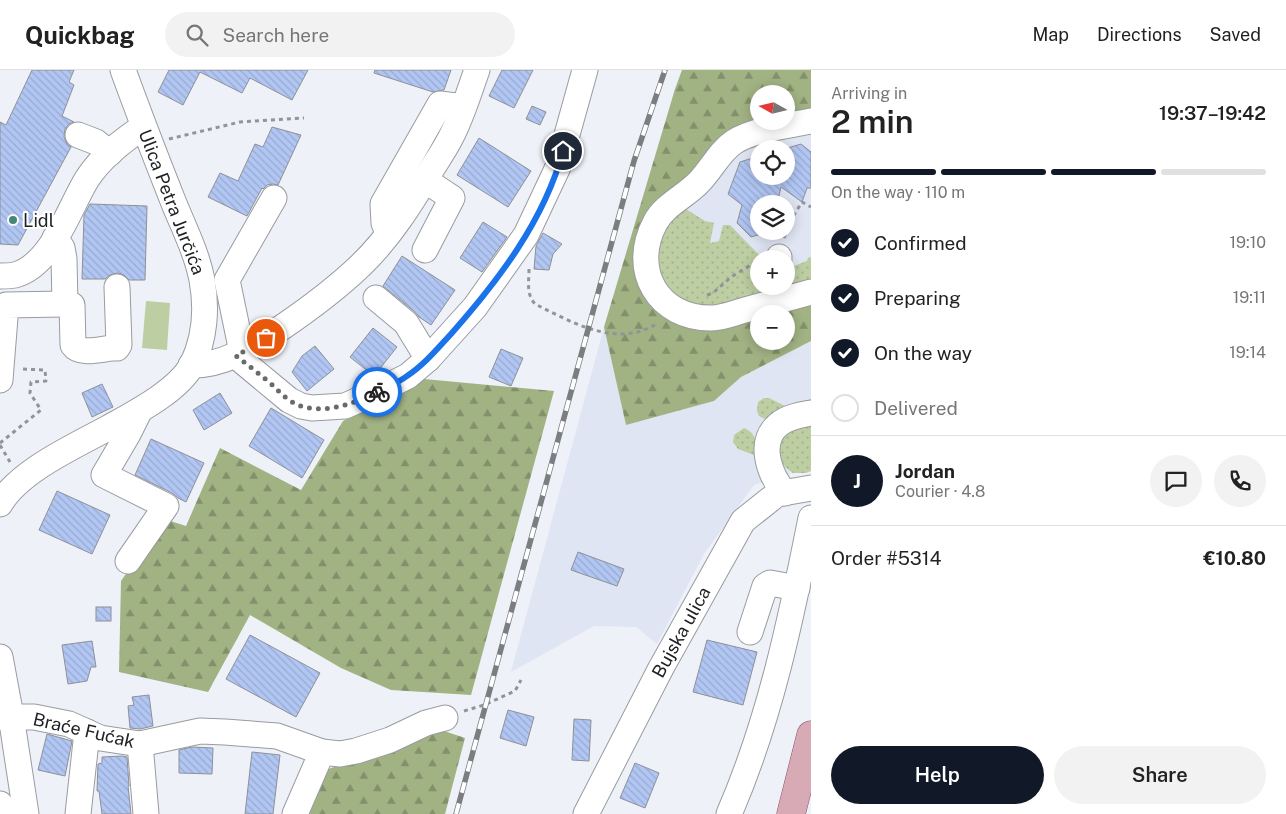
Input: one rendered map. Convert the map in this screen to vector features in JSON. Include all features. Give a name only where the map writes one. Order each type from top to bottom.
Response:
[{"type":"main road","points":[[791,814],[811,734]]},
{"type":"street","name":"Ulica Petra Jurčića","points":[[0,504],[13,486],[40,467],[140,410],[170,388],[192,366],[203,332],[202,279],[193,249],[143,127],[123,70]]},
{"type":"street","points":[[192,366],[219,363],[239,354],[311,307],[361,265],[388,234],[411,202],[451,137],[477,70]]},
{"type":"street","points":[[274,198],[227,280],[239,354],[289,400],[301,406],[312,408],[345,406],[408,376],[428,359],[475,307],[526,235],[558,167],[585,70]]},
{"type":"street","points":[[388,234],[384,224],[383,204],[440,104],[463,107]]},
{"type":"street","points":[[772,295],[718,318],[686,315],[676,311],[664,301],[648,275],[646,267],[648,245],[657,218],[699,182],[732,144],[753,134],[811,121]]},
{"type":"street","points":[[0,276],[16,275],[38,261],[55,238],[88,177],[122,140],[143,127]]},
{"type":"street","points":[[78,135],[96,142],[110,153]]},
{"type":"street","points":[[425,180],[452,198],[425,250]]},
{"type":"street","points":[[55,238],[62,248],[65,304]]},
{"type":"street","points":[[1,374],[6,305],[72,305],[73,345],[76,348],[82,350],[117,348],[117,287]]},
{"type":"street","points":[[795,292],[811,292]]},
{"type":"street","points":[[376,298],[406,323],[428,359]]},
{"type":"street","points":[[128,561],[166,506],[104,476],[140,410]]},
{"type":"street","points":[[785,493],[771,471],[768,453],[770,437],[777,425],[786,420],[811,413]]},
{"type":"street","name":"Bujska ulica","points":[[589,813],[661,668],[743,521],[777,494],[811,488]]},
{"type":"street","points":[[729,814],[750,760],[774,687],[811,518]]},
{"type":"street","points":[[750,632],[765,586],[770,583],[797,588]]},
{"type":"street","points":[[0,656],[6,716],[26,814]]},
{"type":"street","name":"Braće Fućak","points":[[6,716],[34,717],[69,724],[100,738],[140,744],[200,730],[277,736],[322,752],[340,754],[390,740],[426,723],[445,718]]},
{"type":"street","points":[[78,814],[87,732]]},
{"type":"street","points":[[140,744],[146,814]]},
{"type":"street","points":[[295,814],[322,752]]},
{"type":"street","points":[[0,804],[4,814]]},
{"type":"path","points":[[168,139],[240,122],[304,118]]},
{"type":"path","points":[[776,250],[802,202],[811,207]]},
{"type":"path","points":[[529,264],[528,294],[535,304],[570,321],[606,333],[626,335],[647,330],[694,300],[713,293],[731,277],[750,268]]},
{"type":"path","points":[[1,374],[46,370],[46,381],[32,382],[30,393],[41,410],[0,444],[12,466]]},
{"type":"path","points":[[445,718],[484,705],[515,691],[521,680]]},
{"type":"shaded area","points":[[811,113],[811,302],[795,307],[795,305],[753,305],[640,243],[686,182],[750,147],[750,185],[795,185],[795,140],[762,140],[780,130],[795,130],[795,122]]},
{"type":"shaded area","points":[[604,327],[626,425],[714,401],[741,377],[811,341],[811,471],[793,473],[754,485],[704,554],[657,644],[636,627],[594,626],[511,672]]},
{"type":"green space","points":[[682,70],[811,70],[811,113],[795,116],[795,85],[750,85],[750,128],[653,209],[650,297],[750,315],[750,350],[794,350],[741,377],[714,401],[626,425],[604,327]]},
{"type":"green space","points":[[681,206],[705,221],[714,223],[710,243],[719,241],[723,225],[730,225],[754,250],[750,250],[750,295],[760,295],[757,299],[694,309],[662,285],[654,250],[660,228]]},
{"type":"green space","points":[[811,257],[811,279],[795,284],[795,266],[807,261]]},
{"type":"green space","points":[[146,301],[170,303],[167,350],[142,348]]},
{"type":"green space","points":[[811,302],[811,341],[795,349],[795,307]]},
{"type":"green space","points":[[424,379],[554,391],[471,695],[391,690],[341,668],[250,615],[208,692],[119,672],[121,581],[164,519],[186,526],[220,448],[301,490],[343,421]]},
{"type":"green space","points":[[764,398],[769,398],[785,406],[811,399],[811,405],[767,420],[759,416],[757,411],[758,402]]},
{"type":"green space","points":[[811,425],[811,471],[793,473],[784,465],[780,458],[780,444],[787,433]]},
{"type":"green space","points":[[744,428],[754,436],[759,457],[738,449],[733,442],[734,435]]},
{"type":"green space","points":[[435,728],[465,738],[445,814],[308,814],[321,772]]},
{"type":"building","points":[[32,70],[74,70],[69,82],[74,85],[62,116],[74,122],[65,129],[64,137],[67,144],[71,147],[18,245],[0,244],[0,122],[6,125]]},
{"type":"building","points":[[169,70],[308,70],[292,100],[250,78],[242,93],[200,72],[183,105],[158,92]]},
{"type":"building","points":[[375,70],[451,70],[444,90],[433,92],[374,73]]},
{"type":"building","points":[[502,70],[533,70],[514,108],[489,96]]},
{"type":"building","points":[[532,106],[546,112],[540,125],[526,119]]},
{"type":"building","points":[[272,127],[301,135],[278,185],[267,185],[262,188],[247,216],[208,197],[220,173],[238,181],[255,144],[263,147]]},
{"type":"building","points":[[479,138],[531,171],[508,207],[457,175]]},
{"type":"building","points":[[801,144],[811,152],[811,188],[807,188],[802,202],[795,195],[781,187],[779,195],[750,195],[750,236],[737,223],[742,205],[728,194],[740,162],[750,159],[750,185],[795,185],[795,146]]},
{"type":"building","points":[[90,204],[147,206],[145,280],[129,280],[124,275],[117,273],[105,279],[82,279],[84,215]]},
{"type":"building","points":[[483,222],[507,237],[482,272],[460,258]]},
{"type":"building","points":[[543,233],[562,244],[553,254],[549,270],[534,269],[536,246]]},
{"type":"building","points":[[402,256],[455,290],[431,325],[383,286]]},
{"type":"building","points":[[373,328],[397,347],[374,376],[350,357]]},
{"type":"building","points":[[315,346],[334,369],[307,391],[292,372],[302,356]]},
{"type":"building","points":[[501,349],[523,358],[511,386],[489,377]]},
{"type":"building","points":[[102,384],[113,407],[92,417],[82,393]]},
{"type":"building","points":[[220,393],[232,413],[204,430],[193,410]]},
{"type":"building","points":[[271,408],[324,440],[302,478],[249,446]]},
{"type":"building","points":[[151,439],[204,463],[186,502],[135,475]]},
{"type":"building","points":[[57,491],[110,515],[92,554],[39,530]]},
{"type":"building","points":[[578,552],[624,569],[617,586],[571,570]]},
{"type":"building","points":[[96,607],[111,607],[111,621],[96,621]]},
{"type":"building","points":[[250,635],[320,673],[296,717],[226,679]]},
{"type":"building","points":[[707,640],[757,652],[743,705],[693,692]]},
{"type":"building","points":[[92,641],[96,667],[91,667],[87,681],[68,684],[62,645]]},
{"type":"building","points":[[149,695],[153,726],[140,729],[130,728],[128,706],[134,705],[132,697]]},
{"type":"building","points":[[508,710],[534,717],[526,746],[500,738]]},
{"type":"building","points":[[574,719],[591,720],[589,761],[572,760]]},
{"type":"building","points":[[47,734],[72,741],[65,776],[38,770]]},
{"type":"building","points":[[192,747],[213,748],[212,774],[179,773],[179,750]]},
{"type":"building","points":[[252,752],[280,755],[273,814],[245,814]]},
{"type":"building","points":[[102,757],[127,757],[131,814],[102,814],[99,791],[97,791],[98,764],[102,763]]},
{"type":"building","points":[[635,763],[659,773],[645,808],[620,798]]},
{"type":"railway","points":[[456,814],[634,161],[665,70]]},
{"type":"way so far","points":[[266,338],[236,356],[289,400],[301,406],[312,408],[345,406],[377,392]]},
{"type":"place","name":"Lidl","points":[[13,220]]},
{"type":"route","points":[[377,392],[408,376],[428,359],[475,307],[526,235],[558,167],[563,151]]}]
